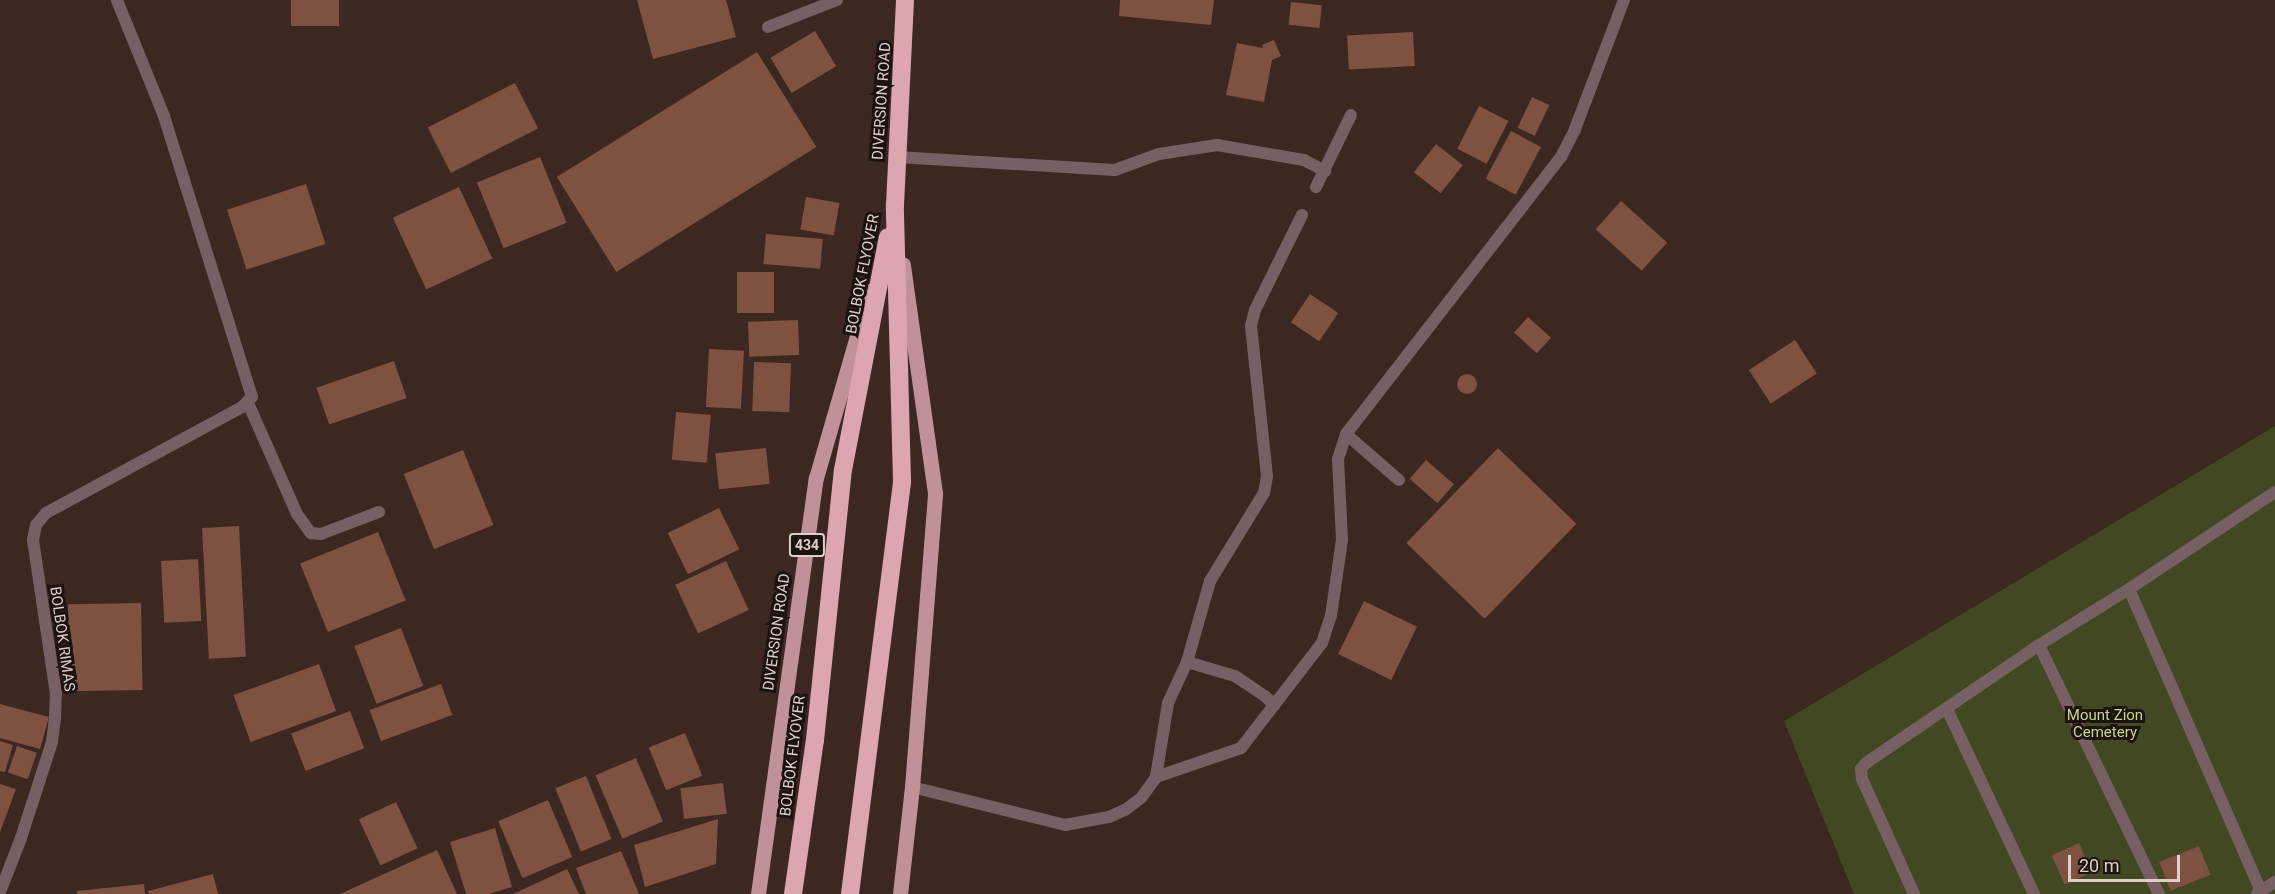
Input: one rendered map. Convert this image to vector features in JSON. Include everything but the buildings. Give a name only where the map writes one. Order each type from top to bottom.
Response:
[{"type":"highway","name":"DIVERSION ROAD","points":[[895,205],[905,0]]},
{"type":"highway","name":"BOLBOK FLYOVER","points":[[793,894],[814,740],[843,470],[895,205]]},
{"type":"highway","name":"BOLBOK FLYOVER","points":[[850,894],[902,481],[895,205]]},
{"type":"main road","name":"DIVERSION ROAD","points":[[895,205],[935,493],[912,787],[900,894]]},
{"type":"main road","name":"DIVERSION ROAD","points":[[758,894],[816,478],[895,205]]},
{"type":"street","points":[[117,0],[164,116],[251,389],[252,397],[248,403],[297,514],[311,533],[321,534],[379,513]]},
{"type":"street","points":[[768,27],[837,0]]},
{"type":"street","points":[[1156,777],[1241,748],[1322,643],[1331,616],[1342,540],[1338,459],[1346,434],[1561,157],[1575,129],[1624,0]]},
{"type":"street","points":[[1316,187],[1351,115]]},
{"type":"street","points":[[897,157],[1115,170],[1159,154],[1217,145],[1304,160],[1325,171]]},
{"type":"street","points":[[912,787],[1065,825],[1109,817],[1125,810],[1141,798],[1156,777],[1168,703],[1187,662],[1210,581],[1264,493],[1266,465],[1251,326],[1255,310],[1302,215]]},
{"type":"street","name":"BOLBOK RIMAS","points":[[0,892],[21,838],[52,742],[55,718],[56,694],[33,540],[36,525],[46,513],[248,403]]},
{"type":"street","points":[[1346,434],[1399,480]]},
{"type":"street","points":[[1914,894],[1862,779],[1861,770],[1866,763],[2038,645],[2129,589],[2275,492]]},
{"type":"street","points":[[2129,589],[2259,893],[2275,882]]},
{"type":"street","points":[[2038,645],[2159,894]]},
{"type":"street","points":[[1187,662],[1235,676],[1265,696],[1274,705]]},
{"type":"street","points":[[1947,709],[2034,894]]},
{"type":"green space","name":"Mount Zion Cemetery","points":[[2275,426],[2275,894],[1854,894],[1784,721]]}]
